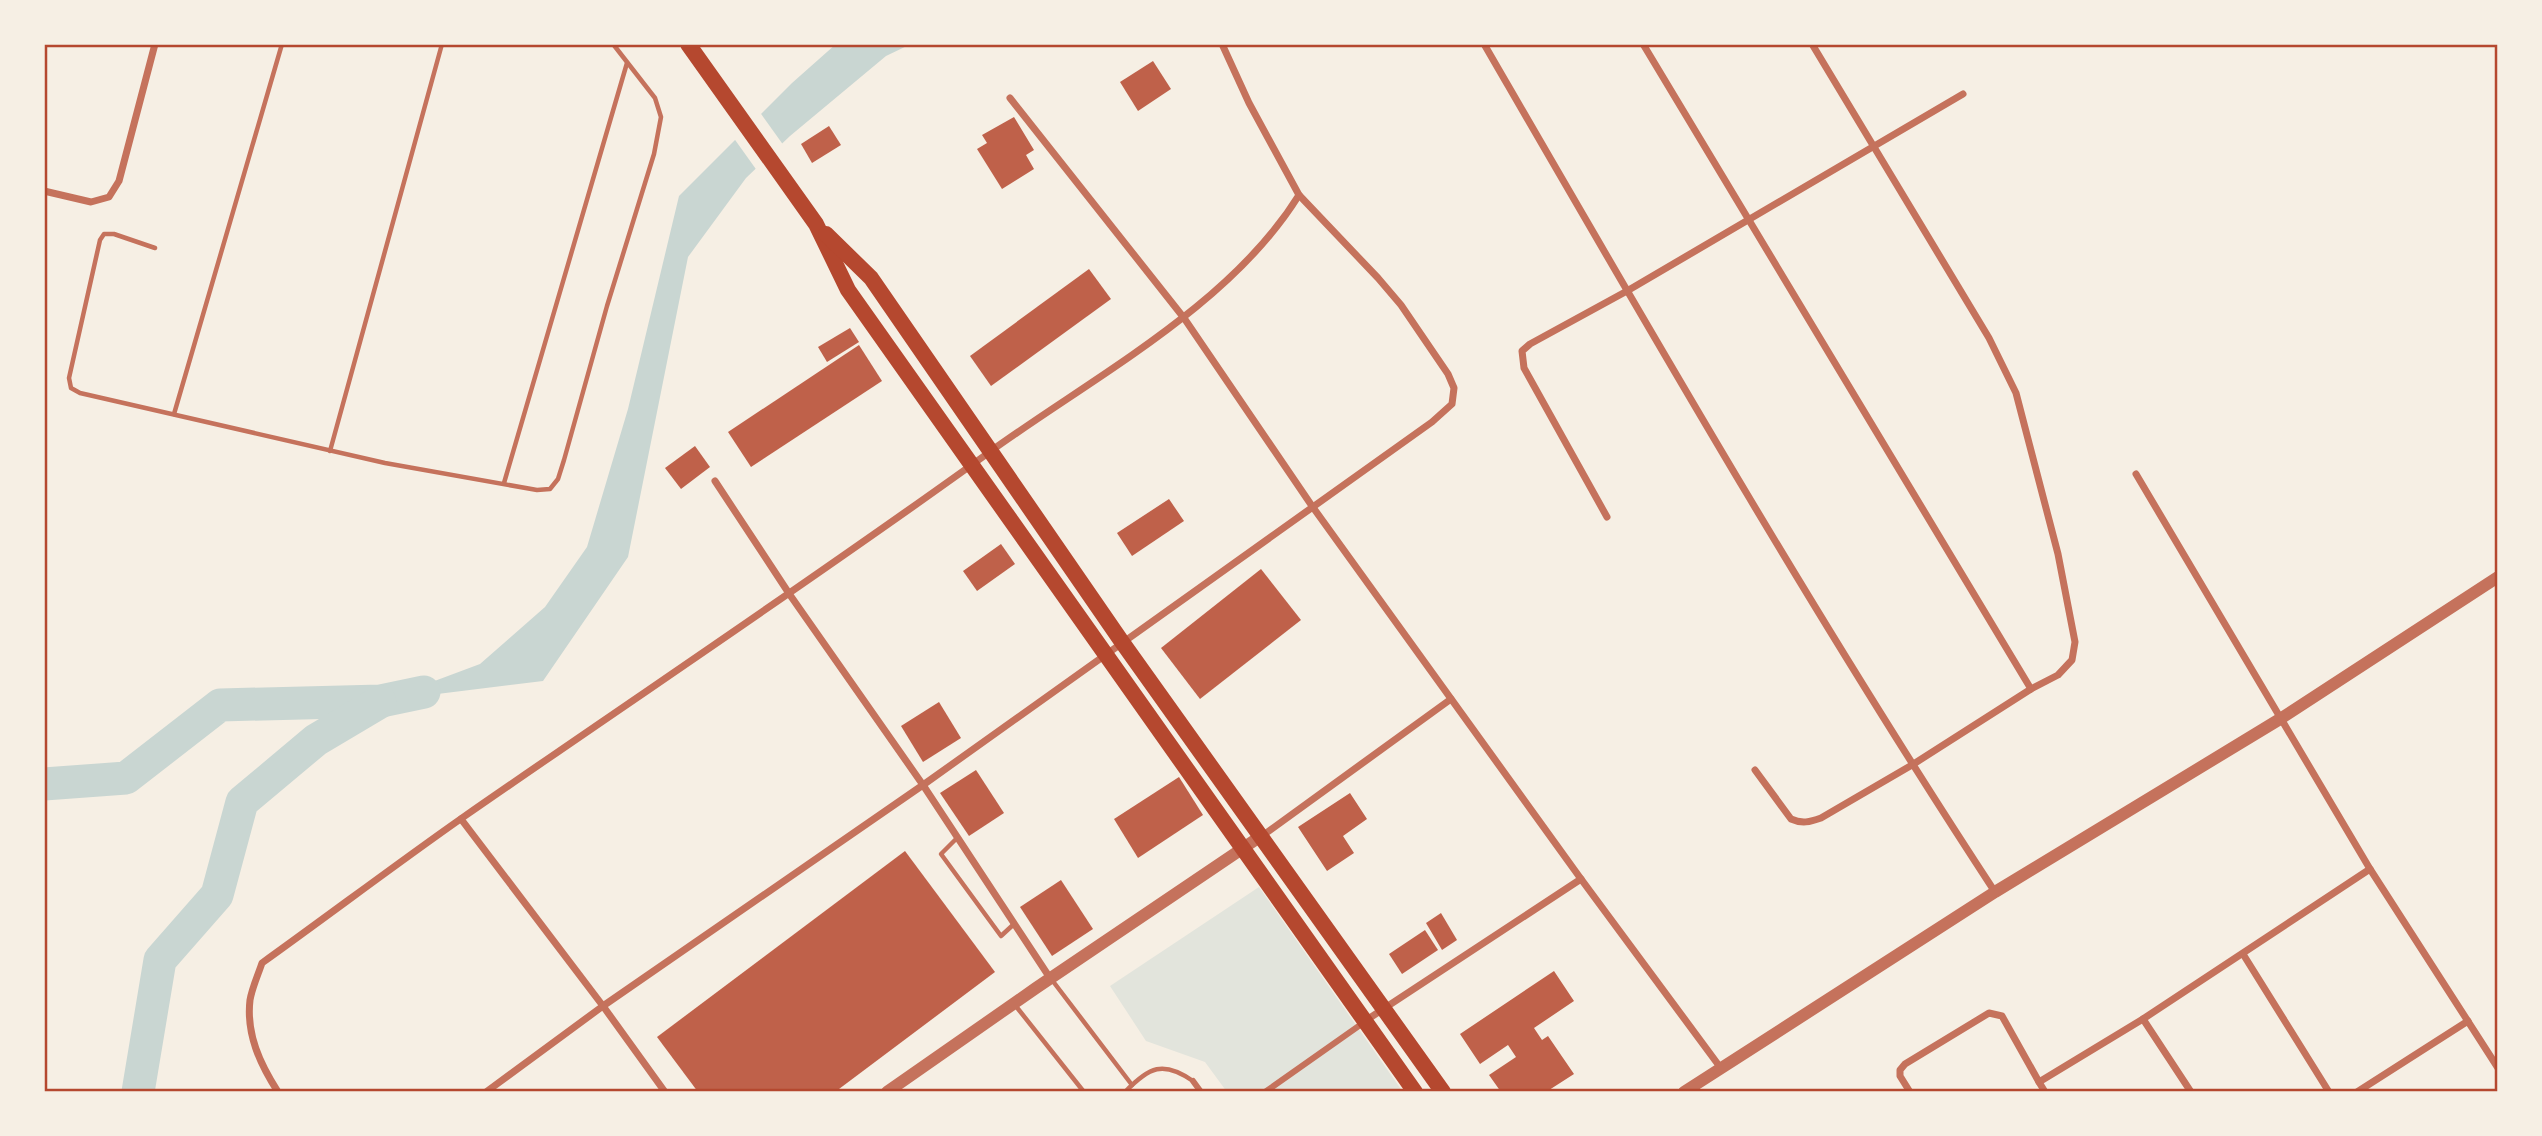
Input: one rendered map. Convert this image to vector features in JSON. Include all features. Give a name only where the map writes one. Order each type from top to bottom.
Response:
[{"type":"main road","points":[[690,45],[816,224],[848,290],[1415,1092]]},
{"type":"main road","points":[[816,224],[871,278],[989,453],[1443,1092]]},
{"type":"street","points":[[44,191],[91,202],[108,197],[119,181],[155,44]]},
{"type":"street","points":[[486,1092],[603,1006],[922,785],[1432,422],[1452,404],[1454,387],[1448,374],[1401,305],[1299,195],[1249,103],[1222,44]]},
{"type":"street","points":[[1484,44],[1627,291],[1912,765],[1995,892]]},
{"type":"street","points":[[1643,44],[2031,689]]},
{"type":"street","points":[[1755,770],[1791,820],[1810,822],[1821,818],[2058,675],[2072,660],[2075,642],[2058,554],[2016,393],[1989,338],[1812,44]]},
{"type":"street","points":[[1606,517],[1524,368],[1522,351],[1963,94]]},
{"type":"street","points":[[1010,98],[1184,318],[1312,506],[1720,1067]]},
{"type":"street","points":[[278,1092],[262,1068],[250,1028],[250,998],[262,963],[461,819],[790,595],[1184,318],[1280,225],[1299,195]]},
{"type":"street","points":[[2136,474],[2370,869],[2498,1068]]},
{"type":"street","points":[[715,481],[1051,978]]},
{"type":"street","points":[[1684,1092],[1995,892],[2280,719],[2498,577]]},
{"type":"street","points":[[887,1092],[1262,836],[1451,699]]},
{"type":"street","points":[[461,819],[666,1092]]},
{"type":"street","points":[[2039,1082],[2143,1019],[2370,869]]},
{"type":"street","points":[[1265,1092],[1364,1022],[1581,879]]},
{"type":"street","points":[[2243,954],[2329,1092]]},
{"type":"street","points":[[1910,1092],[1900,1076],[1900,1070],[1989,1013],[2002,1016],[2045,1092]]},
{"type":"street","points":[[2143,1019],[2191,1092]]},
{"type":"street","points":[[2357,1092],[2468,1021]]},
{"type":"street","points":[[1193,1081],[1201,1092]]},
{"type":"lane","points":[[174,414],[282,44]]},
{"type":"lane","points":[[330,451],[442,44]]},
{"type":"lane","points":[[155,248],[114,234],[104,234],[100,240],[69,378],[71,388],[80,393],[385,463],[537,490],[550,489],[558,479],[564,460],[607,306],[654,154],[661,117],[655,98],[613,44]]},
{"type":"lane","points":[[503,483],[628,62]]},
{"type":"lane","points":[[957,838],[941,854],[1001,936],[1014,923]]},
{"type":"lane","points":[[1051,978],[1132,1085]]},
{"type":"lane","points":[[1014,1004],[1084,1092]]},
{"type":"lane","points":[[1125,1092],[1156,1068],[1166,1067],[1193,1081]]},
{"type":"shaded area","points":[[836,44],[911,44],[886,56],[790,136],[746,178],[688,257],[628,557],[543,681],[381,701],[480,664],[545,607],[587,547],[628,409],[679,196],[792,83]]},
{"type":"shaded area","points":[[1259,887],[1403,1092],[1227,1092],[1205,1062],[1146,1041],[1110,986]]},
{"type":"pier","points":[[759,111],[784,146],[758,172],[733,137]]},
{"type":"building","points":[[1153,61],[1171,89],[1138,111],[1120,82]]},
{"type":"building","points":[[1014,117],[1034,150],[1026,155],[1034,169],[1002,189],[977,149],[987,143],[982,135]]},
{"type":"building","points":[[829,126],[841,145],[812,163],[801,144]]},
{"type":"building","points":[[1089,269],[1111,299],[991,386],[970,356]]},
{"type":"building","points":[[850,328],[859,342],[827,362],[818,347]]},
{"type":"building","points":[[859,345],[882,381],[751,467],[728,432]]},
{"type":"building","points":[[695,446],[710,467],[681,489],[665,468]]},
{"type":"building","points":[[1169,499],[1184,521],[1132,556],[1117,533]]},
{"type":"building","points":[[1001,544],[1015,564],[977,591],[963,571]]},
{"type":"building","points":[[1261,569],[1301,620],[1200,699],[1161,648]]},
{"type":"building","points":[[939,702],[961,738],[923,762],[901,726]]},
{"type":"building","points":[[976,770],[1004,813],[969,836],[940,793]]},
{"type":"building","points":[[1179,777],[1203,815],[1138,858],[1114,819]]},
{"type":"building","points":[[1350,793],[1367,819],[1343,836],[1354,853],[1327,871],[1298,827]]},
{"type":"building","points":[[905,851],[995,972],[835,1092],[698,1092],[657,1037]]},
{"type":"building","points":[[1061,880],[1093,929],[1052,956],[1020,907]]},
{"type":"building","points":[[1441,913],[1457,940],[1442,950],[1426,923]]},
{"type":"building","points":[[1425,930],[1438,950],[1402,974],[1389,954]]},
{"type":"building","points":[[1554,971],[1574,1001],[1534,1028],[1542,1040],[1548,1036],[1574,1074],[1546,1092],[1501,1092],[1489,1075],[1516,1057],[1508,1045],[1480,1064],[1460,1034]]},
{"type":"waterway","points":[[44,784],[126,778],[220,705],[381,701],[424,692]]},
{"type":"waterway","points":[[138,1092],[160,960],[217,895],[242,802],[316,740],[380,702]]}]
